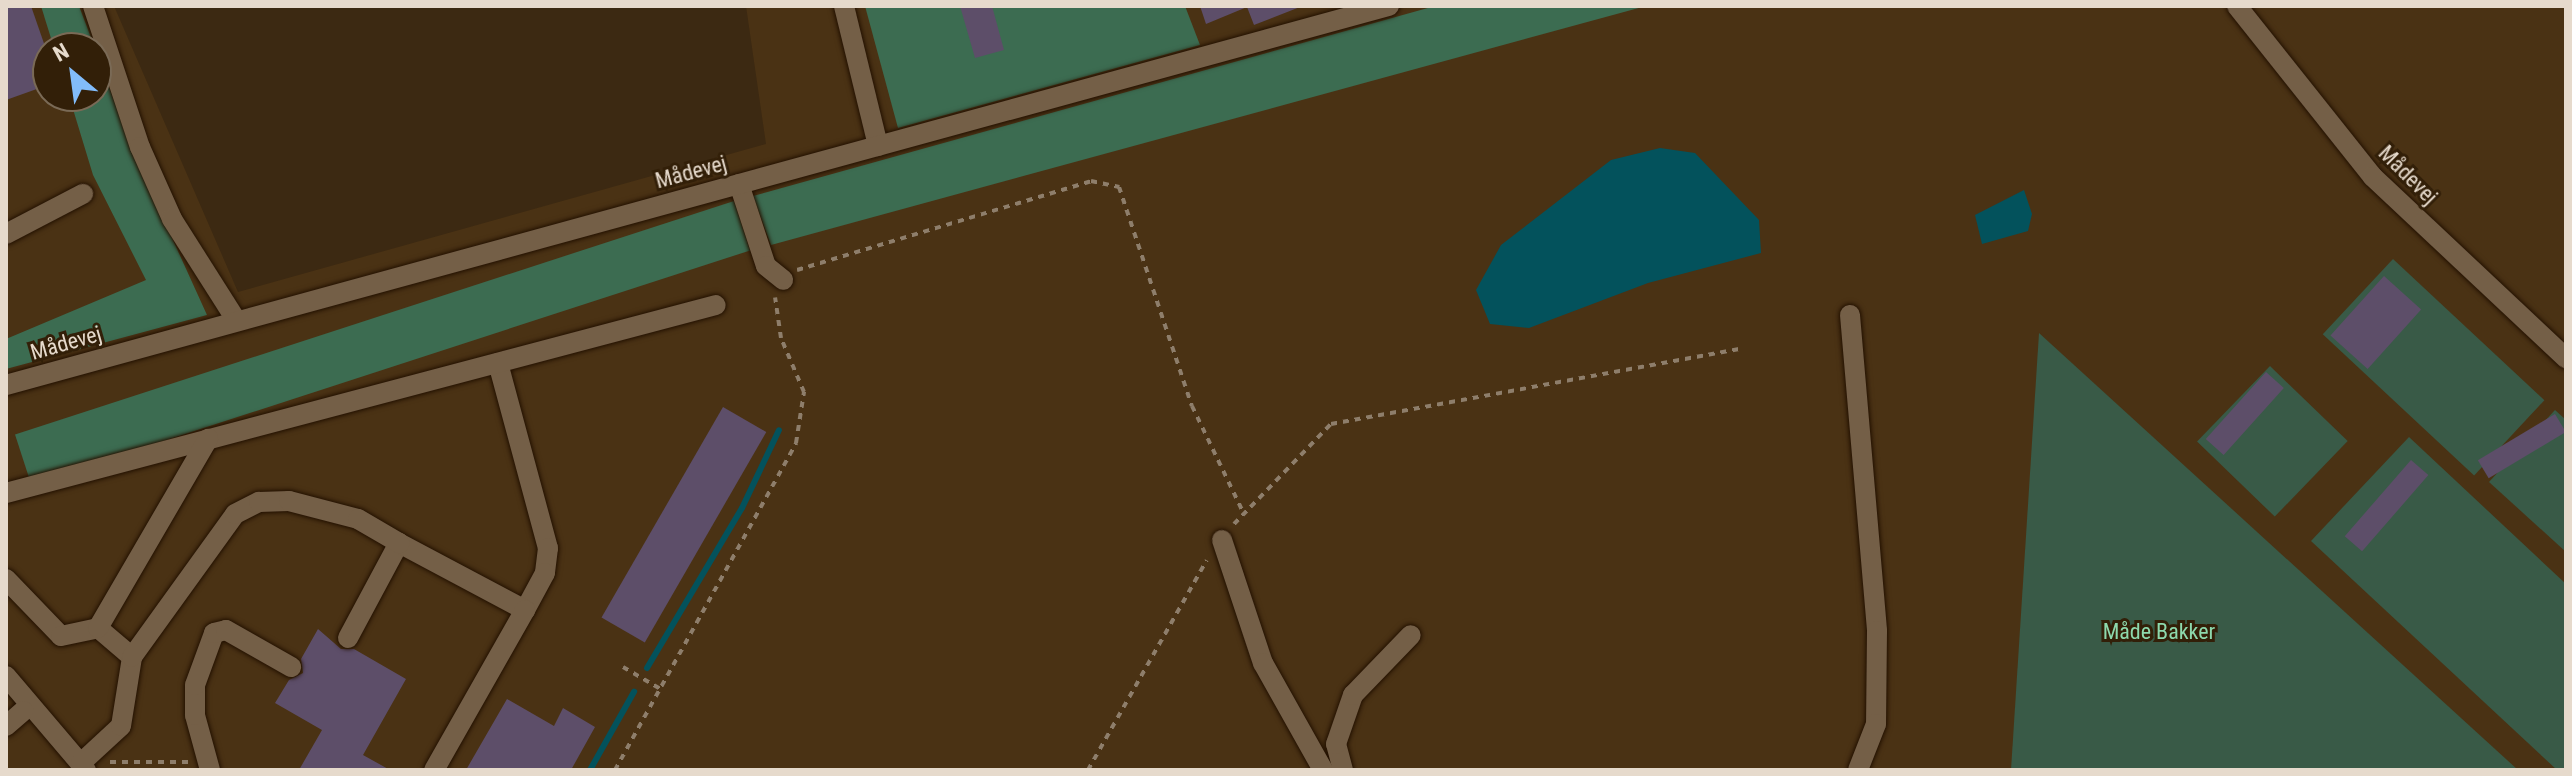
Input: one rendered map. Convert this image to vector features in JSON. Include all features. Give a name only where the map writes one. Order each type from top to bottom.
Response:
[{"type":"street","points":[[93,6],[140,147],[172,219],[236,320]]},
{"type":"street","points":[[844,6],[878,146]]},
{"type":"street","name":"Mådevej","points":[[6,385],[1389,6]]},
{"type":"street","name":"Mådevej","points":[[2237,6],[2373,177],[2566,358]]},
{"type":"street","points":[[739,184],[766,266],[783,280]]},
{"type":"street","points":[[6,234],[83,194]]},
{"type":"street","points":[[6,493],[716,305]]},
{"type":"street","points":[[1850,315],[1877,631],[1876,724],[1858,770]]},
{"type":"street","points":[[434,770],[545,573],[548,548],[498,363]]},
{"type":"street","points":[[6,579],[61,636],[98,628],[208,439]]},
{"type":"street","points":[[85,766],[121,726],[132,657],[212,539],[235,514],[259,502],[289,501],[358,519],[525,610]]},
{"type":"street","points":[[1222,540],[1263,663],[1323,770]]},
{"type":"street","points":[[348,638],[399,543]]},
{"type":"street","points":[[98,628],[132,657]]},
{"type":"street","points":[[210,770],[195,715],[195,685],[214,633],[226,630],[291,667]]},
{"type":"street","points":[[1343,770],[1336,744],[1353,695],[1411,635]]},
{"type":"street","points":[[6,676],[85,766]]},
{"type":"street","points":[[6,686],[23,711],[85,766]]},
{"type":"street","points":[[6,726],[23,711]]},
{"type":"path","points":[[615,770],[796,443],[804,392],[781,338],[774,294],[783,280],[795,270],[1091,181],[1119,187],[1192,406],[1243,512]]},
{"type":"path","points":[[1088,770],[1195,576],[1243,512],[1331,424],[1739,349]]},
{"type":"path","points":[[623,667],[662,690]]},
{"type":"path","points":[[85,766],[190,762]]},
{"type":"shaded area","points":[[6,6],[114,6],[238,292],[766,144],[746,6],[2566,6],[2566,770],[6,770]]},
{"type":"green space","points":[[41,6],[79,6],[89,32],[49,32]]},
{"type":"green space","points":[[865,6],[1185,6],[1200,45],[898,128]]},
{"type":"green space","points":[[1435,6],[1646,6],[771,245],[753,196]]},
{"type":"green space","points":[[112,95],[133,152],[207,315],[6,369],[6,339],[146,280],[93,175],[74,112],[112,112]]},
{"type":"green space","points":[[734,201],[750,250],[31,484],[15,435]]},
{"type":"green space","points":[[2393,259],[2544,400],[2474,476],[2323,334]]},
{"type":"green space","name":"Måde Bakker","points":[[2039,333],[2518,770],[2011,770]]},
{"type":"green space","points":[[2270,366],[2348,441],[2275,517],[2197,442]]},
{"type":"green space","points":[[2555,410],[2566,420],[2566,552],[2489,482]]},
{"type":"green space","points":[[2409,437],[2566,584],[2566,770],[2557,770],[2311,541]]},
{"type":"water","points":[[1660,148],[1695,153],[1759,220],[1761,253],[1648,283],[1529,328],[1490,324],[1476,290],[1501,245],[1611,160]]},
{"type":"water","points":[[2024,190],[2032,214],[2028,231],[1982,244],[1975,215]]},
{"type":"building","points":[[6,6],[31,6],[40,32],[32,32],[32,91],[6,100]]},
{"type":"building","points":[[960,6],[992,6],[1004,50],[975,58]]},
{"type":"building","points":[[1200,6],[1300,7],[1254,25],[1247,7],[1206,24]]},
{"type":"building","points":[[2384,276],[2421,309],[2368,369],[2330,335]]},
{"type":"building","points":[[2266,372],[2284,388],[2224,455],[2206,439]]},
{"type":"building","points":[[723,407],[766,432],[645,642],[602,617]]},
{"type":"building","points":[[2555,414],[2566,432],[2489,478],[2478,460]]},
{"type":"building","points":[[2411,460],[2428,475],[2362,551],[2345,536]]},
{"type":"building","points":[[318,629],[341,649],[354,649],[406,679],[363,755],[390,770],[299,770],[322,730],[275,703],[289,680],[303,673],[301,659]]},
{"type":"building","points":[[507,699],[554,726],[563,708],[595,727],[571,770],[466,770]]},
{"type":"waterway","points":[[647,668],[742,508],[779,430]]},
{"type":"waterway","points":[[590,770],[634,692]]}]
